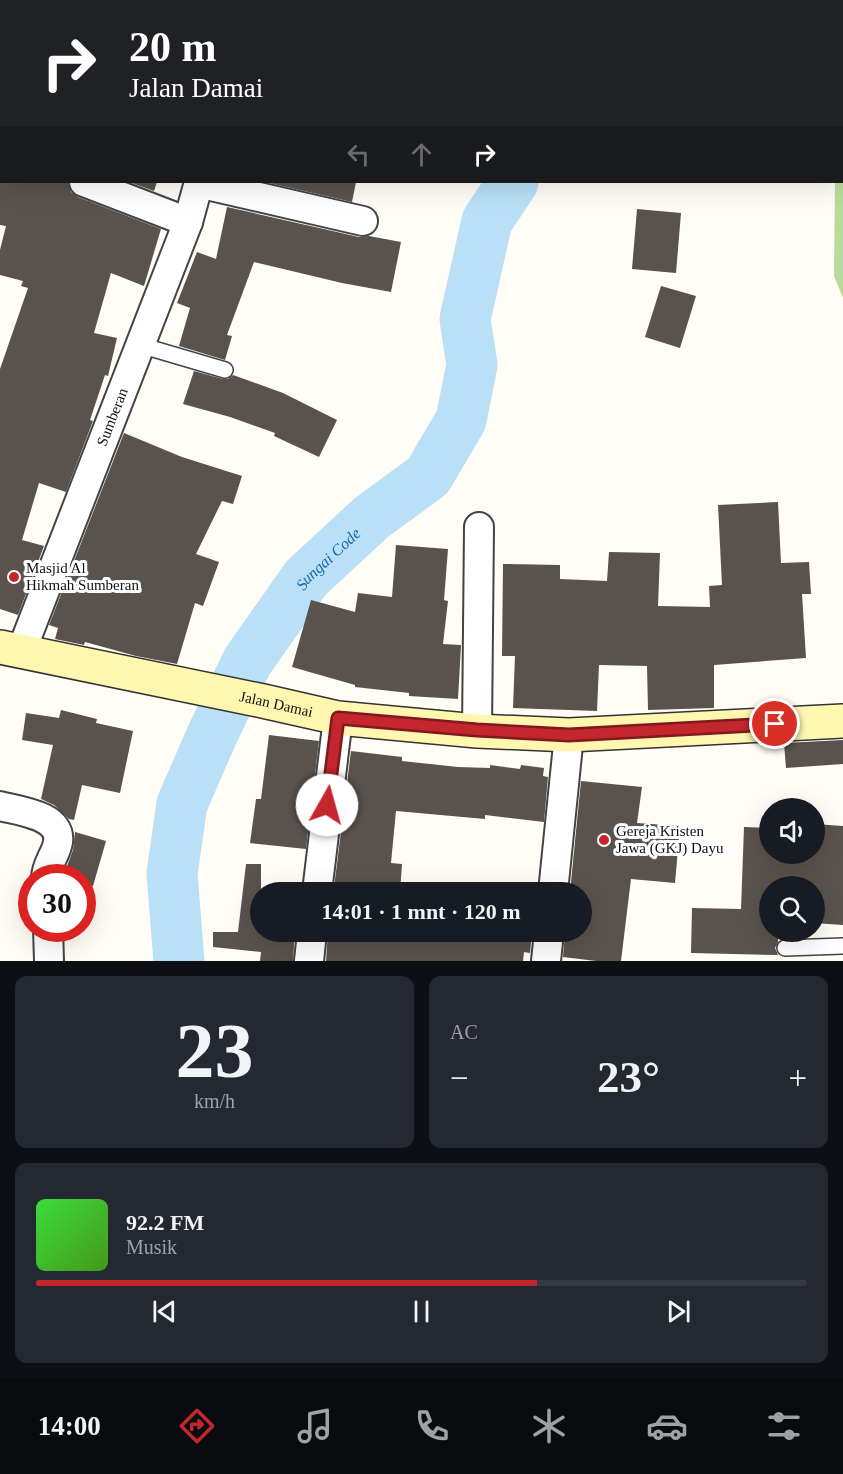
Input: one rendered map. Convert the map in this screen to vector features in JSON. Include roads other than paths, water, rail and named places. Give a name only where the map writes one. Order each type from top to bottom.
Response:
[{"type":"main road","name":"Jalan Damai","points":[[11,650],[338,718],[477,730],[569,735],[843,721]]},
{"type":"street","points":[[87,183],[188,222]]},
{"type":"street","name":"Sumberan","points":[[11,650],[140,345],[188,222],[198,183]]},
{"type":"street","points":[[202,183],[363,221]]},
{"type":"street","points":[[477,730],[479,527]]},
{"type":"street","points":[[318,882],[338,718]]},
{"type":"street","points":[[554,882],[569,735]]},
{"type":"street","points":[[0,806],[47,820],[54,825],[58,843],[49,864]]},
{"type":"street","points":[[48,942],[49,961]]},
{"type":"street","points":[[309,961],[311,942]]},
{"type":"street","points":[[546,961],[548,942]]},
{"type":"lane","points":[[140,345],[225,370]]},
{"type":"lane","points":[[786,948],[843,946]]},
{"type":"waterway","name":"Sungai Code","points":[[179,961],[172,874],[182,804],[247,662],[306,578],[372,517],[428,476],[461,420],[472,365],[465,319],[487,221],[512,183]]},
{"type":"place","name":"Masjid Al Hikmah Sumberan","points":[[14,577]]},
{"type":"place","name":"Gereja Kristen Jawa (GKJ) Dayu","points":[[604,840]]}]
